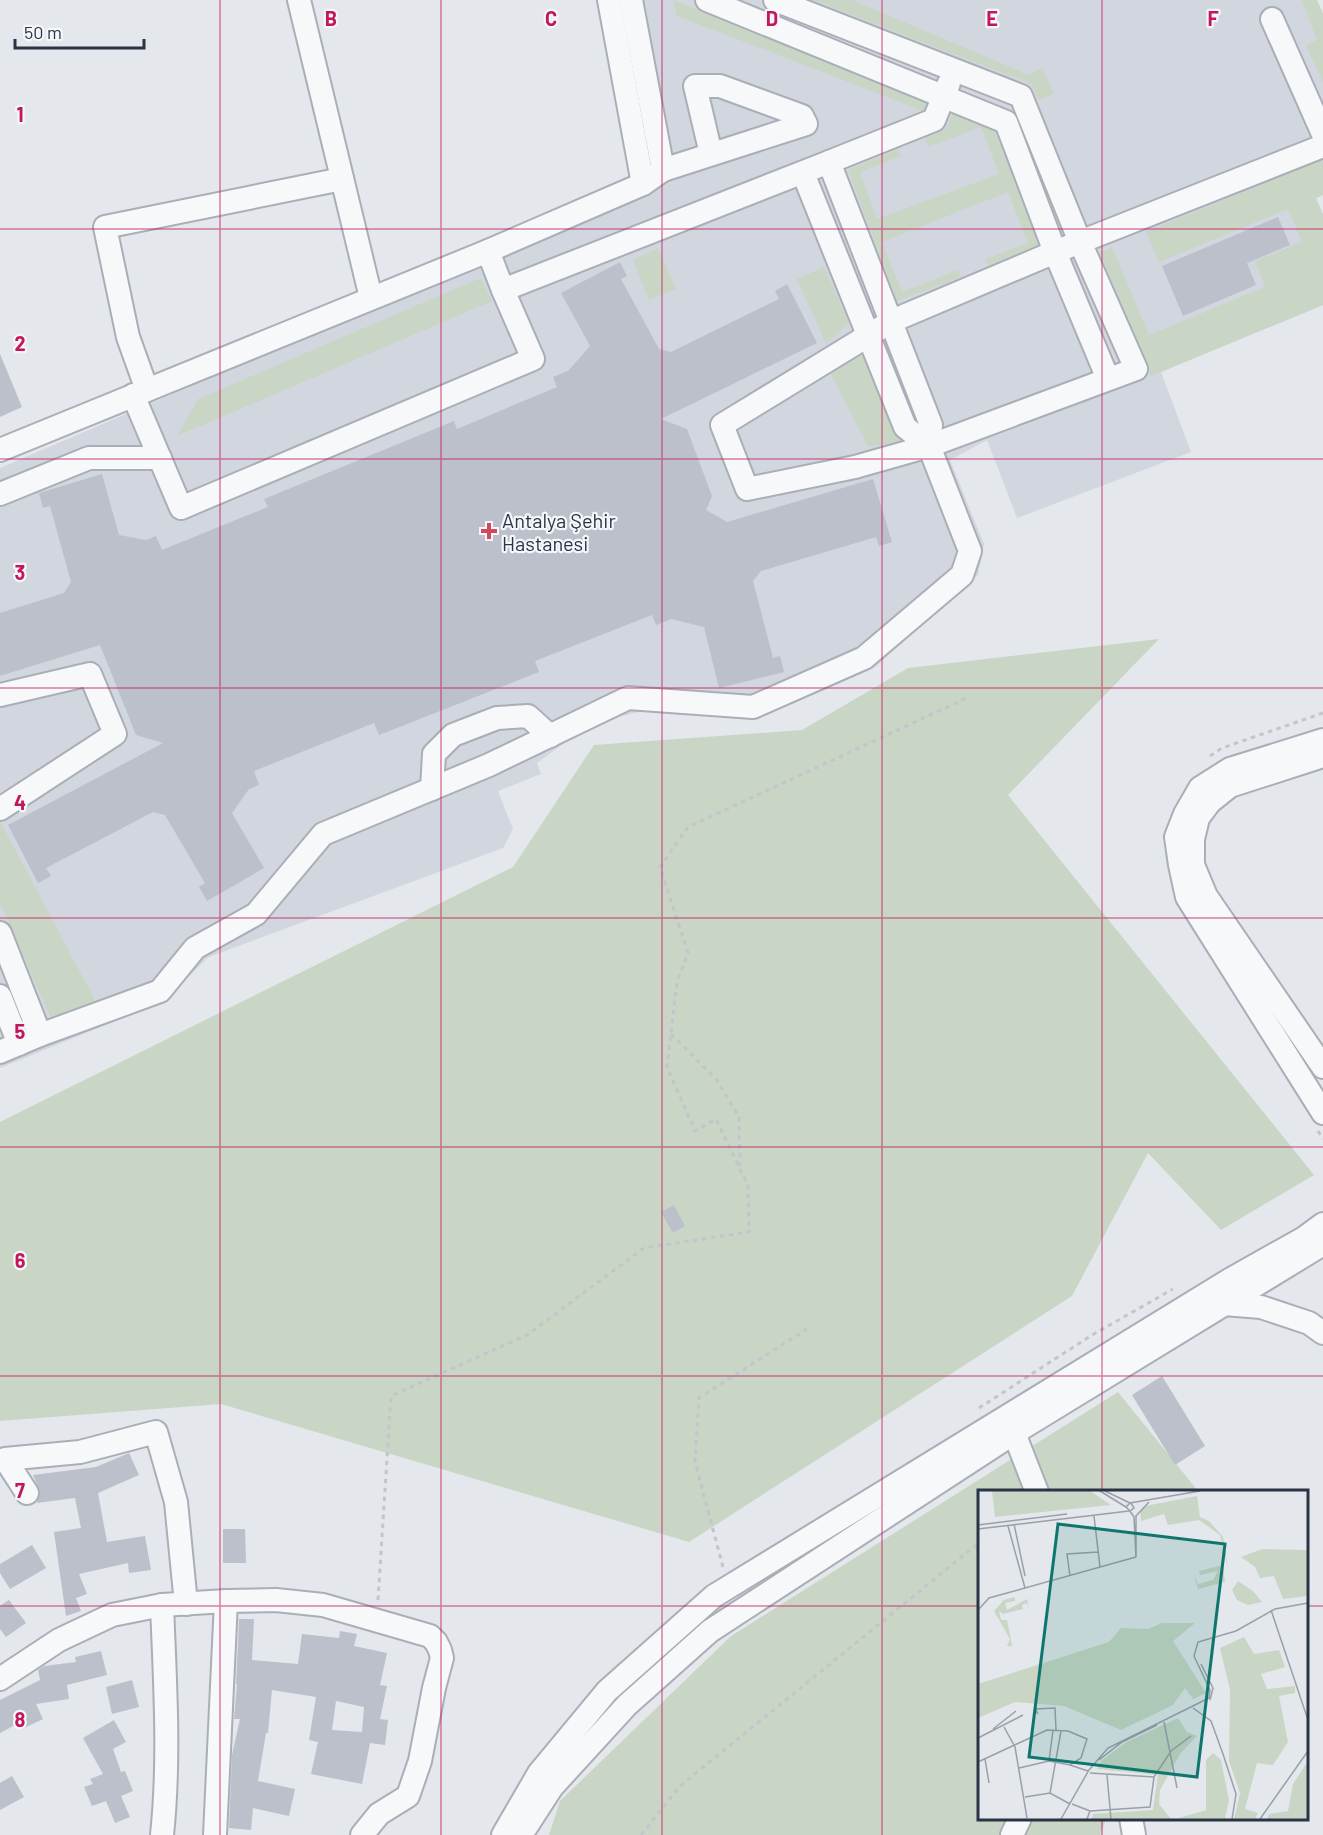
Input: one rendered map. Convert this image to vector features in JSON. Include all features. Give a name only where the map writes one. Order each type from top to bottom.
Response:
[{"type":"street","points":[[299,0],[371,298]]},
{"type":"street","points":[[609,0],[643,184]]},
{"type":"street","points":[[631,0],[663,170]]},
{"type":"street","points":[[706,0],[1006,122],[1055,252],[1108,379]]},
{"type":"street","points":[[775,0],[1021,96],[1080,242],[1136,369],[929,446],[855,467],[747,489],[722,424],[868,335],[892,321],[1055,252],[1080,242],[1323,146]]},
{"type":"street","points":[[1272,19],[1323,134]]},
{"type":"street","points":[[503,290],[934,120],[954,70]]},
{"type":"street","points":[[0,450],[488,251],[643,184],[663,170],[806,124],[802,116],[720,86],[695,86],[711,154]]},
{"type":"street","points":[[0,996],[10,1048],[160,991],[195,948],[256,914],[323,834],[489,765],[627,698],[753,707],[864,658],[962,575],[970,550],[929,446],[931,424],[830,162]]},
{"type":"street","points":[[803,173],[905,428],[929,446]]},
{"type":"street","points":[[342,179],[105,227],[140,392],[160,458],[181,508],[533,359],[488,251]]},
{"type":"street","points":[[0,494],[89,458],[160,458]]},
{"type":"street","points":[[0,695],[90,674],[116,734],[0,809]]},
{"type":"street","points":[[432,789],[434,754],[453,735],[498,718],[528,716],[550,736]]},
{"type":"street","points":[[1323,740],[1230,769],[1200,788],[1185,814],[1176,837],[1187,897],[1323,1113]]},
{"type":"street","points":[[1323,756],[1230,786],[1209,802],[1198,818],[1193,839],[1193,865],[1206,896],[1323,1067]]},
{"type":"street","points":[[0,933],[40,1035]]},
{"type":"street","points":[[503,1835],[539,1773],[607,1691],[714,1596],[1231,1279],[1304,1239],[1323,1224]]},
{"type":"street","points":[[521,1835],[552,1787],[627,1705],[710,1631],[1014,1433],[1323,1244]]},
{"type":"street","points":[[1224,1304],[1261,1307],[1309,1323],[1323,1333]]},
{"type":"street","points":[[27,1493],[5,1459],[80,1452],[156,1432],[176,1502],[186,1604]]},
{"type":"street","points":[[1014,1433],[1037,1490]]},
{"type":"street","points":[[0,1679],[59,1640],[112,1615],[162,1605],[276,1600],[323,1605],[430,1636],[440,1650],[441,1658],[420,1761],[408,1796],[379,1814],[362,1835]]},
{"type":"street","points":[[215,1835],[226,1601]]},
{"type":"street","points":[[162,1605],[165,1701],[165,1801],[162,1835]]},
{"type":"street","points":[[1012,1835],[1019,1820]]},
{"type":"street","points":[[1131,1820],[1134,1835]]},
{"type":"path","points":[[377,1620],[391,1396],[527,1335],[644,1248],[749,1232],[748,1185],[716,1119],[695,1131],[667,1067],[677,982],[688,953],[660,867],[688,827],[969,697]]},
{"type":"path","points":[[671,1034],[716,1079],[739,1117],[740,1168]]},
{"type":"path","points":[[725,1575],[695,1462],[699,1398],[807,1329]]},
{"type":"path","points":[[641,1835],[680,1786],[978,1544]]},
{"type":"shaded area","name":"Antalya Şehir Hastanesi","points":[[644,0],[1317,0],[1323,14],[1323,195],[1316,198],[1323,215],[1323,305],[1161,372],[1191,452],[1017,518],[987,440],[950,460],[984,544],[978,575],[874,668],[757,719],[643,711],[592,723],[537,763],[541,774],[498,791],[513,829],[503,848],[209,957],[162,1002],[0,1068],[0,468],[677,178]]},
{"type":"green space","points":[[673,0],[932,99],[926,112],[677,16]]},
{"type":"green space","points":[[813,0],[852,0],[1029,75],[1042,68],[1054,94],[1038,100],[1032,84]]},
{"type":"green space","points":[[1302,0],[1317,0],[1323,14],[1323,82],[1306,45],[1317,40]]},
{"type":"green space","points":[[954,110],[998,128],[1044,244],[988,266],[986,259],[1028,243],[1008,192],[882,242],[902,292],[958,270],[961,277],[897,301],[848,170],[898,149],[901,156],[860,172],[877,219],[999,174],[981,127],[928,147],[924,137],[946,129]]},
{"type":"green space","points":[[1321,160],[1323,162],[1323,195],[1316,198],[1323,215],[1323,305],[1151,376],[1100,252],[1112,247],[1149,335],[1265,287],[1255,261],[1302,242],[1288,209],[1159,262],[1146,232]]},
{"type":"green space","points":[[658,248],[676,289],[649,300],[633,260]]},
{"type":"green space","points":[[824,267],[849,323],[826,344],[797,279]]},
{"type":"green space","points":[[481,278],[492,301],[177,436],[198,399]]},
{"type":"green space","points":[[862,351],[900,443],[868,446],[830,372]]},
{"type":"green space","points":[[1159,639],[1008,795],[1314,1175],[1221,1230],[1148,1153],[1072,1296],[689,1542],[221,1404],[0,1421],[0,1122],[513,867],[594,745],[802,730],[908,668]]},
{"type":"green space","points":[[0,821],[97,1004],[52,1020],[0,903]]},
{"type":"green space","points":[[1118,1392],[1197,1490],[978,1490],[978,1820],[1106,1820],[1100,1835],[549,1835],[560,1801],[731,1636]]},
{"type":"building","points":[[1278,217],[1290,245],[1247,263],[1256,285],[1183,316],[1162,266]]},
{"type":"building","points":[[620,262],[627,276],[621,279],[659,349],[671,352],[779,299],[775,291],[787,284],[817,343],[661,419],[687,429],[712,496],[706,510],[727,522],[873,479],[892,542],[879,546],[876,537],[761,571],[753,581],[773,658],[780,656],[784,672],[719,688],[704,627],[671,619],[656,625],[652,615],[535,661],[539,672],[379,735],[374,723],[254,771],[259,785],[249,789],[232,813],[264,868],[207,901],[199,887],[205,883],[165,815],[153,812],[46,868],[51,876],[38,883],[8,825],[163,743],[136,735],[100,645],[0,676],[0,613],[64,593],[71,582],[50,506],[43,508],[39,493],[102,474],[119,535],[146,540],[156,536],[162,550],[268,507],[264,499],[454,421],[457,429],[557,387],[553,377],[568,371],[590,346],[561,293]]},
{"type":"building","points":[[0,354],[22,407],[0,417]]},
{"type":"building","points":[[674,1205],[685,1226],[673,1233],[661,1212]]},
{"type":"building","points":[[1162,1376],[1205,1446],[1175,1465],[1132,1395]]},
{"type":"building","points":[[129,1453],[139,1475],[98,1493],[107,1542],[145,1536],[151,1570],[129,1573],[128,1563],[79,1574],[87,1594],[76,1598],[81,1611],[66,1616],[54,1532],[81,1528],[75,1498],[37,1503],[40,1492],[33,1475],[96,1467]]},
{"type":"building","points":[[223,1529],[245,1529],[246,1563],[223,1563]]},
{"type":"building","points":[[32,1545],[46,1568],[10,1589],[0,1573],[0,1564]]},
{"type":"building","points":[[9,1600],[26,1623],[6,1637],[0,1629],[0,1606]]},
{"type":"building","points":[[239,1619],[254,1619],[252,1660],[298,1664],[302,1634],[339,1638],[340,1631],[357,1634],[354,1646],[387,1653],[380,1685],[387,1686],[380,1719],[388,1720],[385,1745],[370,1743],[362,1784],[311,1774],[318,1742],[309,1740],[316,1697],[272,1690],[268,1733],[266,1733],[258,1781],[295,1789],[289,1816],[253,1808],[251,1830],[229,1828],[232,1755],[240,1719],[234,1719]],"holes":[[[336,1701],[364,1707],[362,1732],[332,1730]]]},
{"type":"building","points":[[101,1651],[107,1675],[67,1685],[69,1699],[36,1704],[43,1719],[22,1729],[19,1723],[0,1733],[0,1700],[40,1680],[38,1670],[44,1666],[76,1662],[75,1657]]},
{"type":"building","points":[[132,1680],[139,1707],[112,1714],[106,1687]]},
{"type":"building","points":[[114,1720],[126,1742],[113,1749],[121,1772],[125,1771],[133,1791],[121,1796],[130,1817],[115,1823],[106,1801],[92,1806],[84,1787],[93,1784],[90,1779],[103,1774],[83,1738]]},
{"type":"building","points":[[12,1776],[24,1797],[0,1810],[0,1783]]},
{"type":"place","name":"Antalya Şehir Hastanesi","points":[[489,531]]}]
